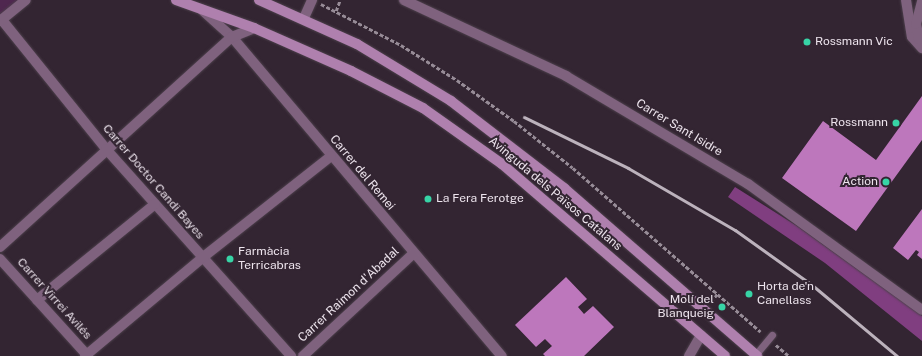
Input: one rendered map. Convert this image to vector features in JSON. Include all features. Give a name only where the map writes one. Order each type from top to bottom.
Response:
[{"type":"street","points":[[1,21],[26,0]]},
{"type":"street","name":"Avinguda dels Països Catalans","points":[[176,0],[254,28],[351,71],[423,108],[502,164],[725,356]]},
{"type":"street","name":"Avinguda dels Països Catalans","points":[[259,0],[304,18],[357,44],[451,101],[512,146],[757,355]]},
{"type":"street","name":"Carrer Sant Isidre","points":[[404,0],[566,76],[748,184],[922,310]]},
{"type":"street","points":[[906,0],[912,38],[921,47]]},
{"type":"street","points":[[921,47],[916,24],[922,1]]},
{"type":"street","points":[[304,18],[316,2]]},
{"type":"street","name":"Carrer del Remei","points":[[200,8],[232,37],[331,156],[502,356]]},
{"type":"street","name":"Carrer Doctor Candi Bayes","points":[[1,21],[106,149],[291,356]]},
{"type":"street","points":[[0,247],[106,149],[232,37],[254,28]]},
{"type":"street","points":[[87,356],[202,258],[331,156]]},
{"type":"street","points":[[37,300],[155,204]]},
{"type":"street","name":"Carrer Raimon d'Abadal","points":[[303,356],[414,253]]},
{"type":"street","name":"Carrer Virrei Avilés","points":[[0,259],[87,356]]},
{"type":"street","points":[[689,356],[701,335]]},
{"type":"lane","points":[[757,355],[770,337]]},
{"type":"path","points":[[336,11],[340,0]]},
{"type":"path","points":[[316,2],[401,45],[456,80],[514,121],[579,173],[770,337],[789,356]]},
{"type":"shaded area","points":[[0,0],[26,0],[0,21]]},
{"type":"shaded area","points":[[735,187],[797,226],[922,316],[922,341],[825,263],[728,197]]},
{"type":"building","points":[[922,96],[922,140],[856,231],[782,178],[823,121],[876,160]]},
{"type":"building","points":[[922,209],[922,259],[917,255],[919,252],[916,250],[908,260],[893,248]]},
{"type":"building","points":[[566,277],[587,299],[578,307],[584,314],[593,306],[614,327],[584,356],[545,356],[543,354],[552,346],[545,339],[536,347],[515,325]]},
{"type":"railway","points":[[524,117],[628,168],[735,230],[812,285],[897,356]]},
{"type":"place","name":"Rossmann Vic","points":[[807,42]]},
{"type":"place","name":"Rossmann","points":[[896,123]]},
{"type":"place","name":"Action","points":[[886,182]]},
{"type":"place","name":"La Fera Ferotge","points":[[428,199]]},
{"type":"place","name":"Farmàcia Terricabras","points":[[230,259]]},
{"type":"place","name":"Horta de'n Canellass","points":[[749,294]]},
{"type":"place","name":"Molí del Blanqueig","points":[[722,307]]}]
